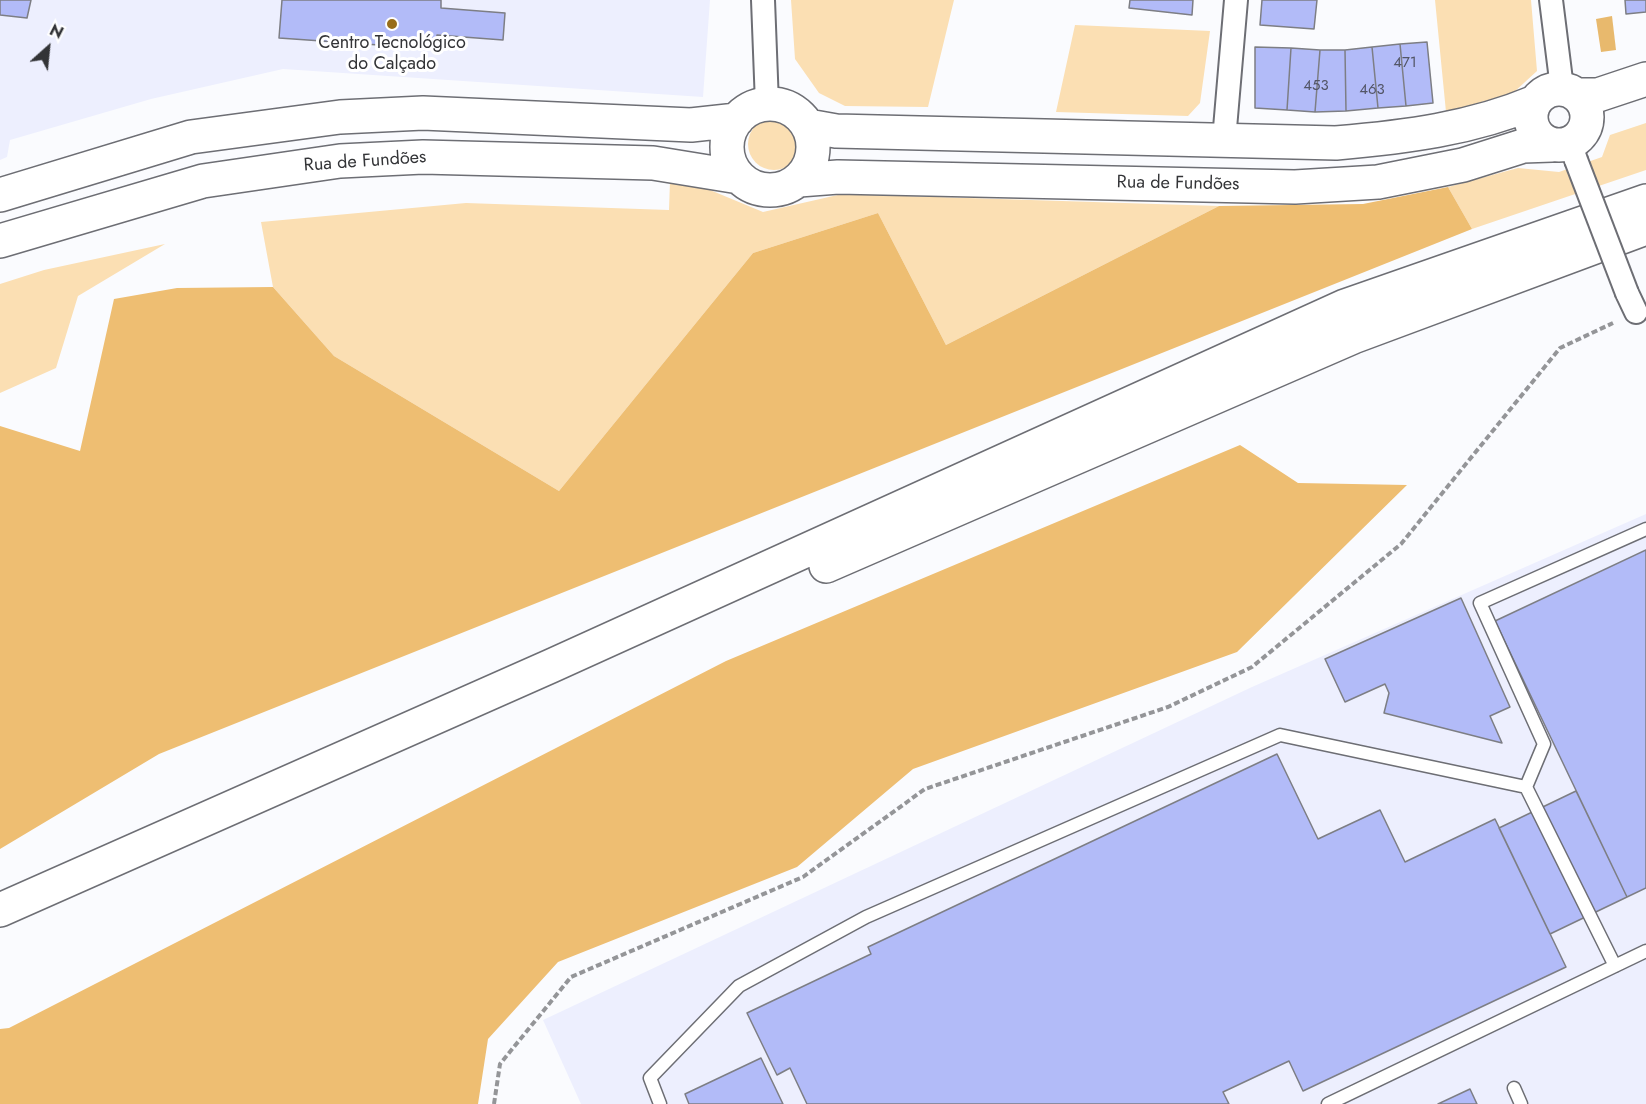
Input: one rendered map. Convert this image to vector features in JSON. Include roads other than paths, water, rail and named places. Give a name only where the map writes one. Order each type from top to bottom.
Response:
[{"type":"main road","points":[[808,126],[836,131],[1336,143],[1400,137],[1495,119],[1558,95],[1598,95],[1646,79]]},
{"type":"main road","points":[[1558,95],[1587,110],[1571,144],[1544,141],[1533,127],[1532,110],[1558,95]]},
{"type":"main road","name":"Rua de Fundões","points":[[0,241],[202,181],[340,161],[423,157],[653,163],[739,177],[749,185],[775,190],[788,187],[799,180],[838,177],[1295,187],[1378,182],[1463,165],[1531,144],[1571,144],[1603,115],[1646,101]]},
{"type":"main road","points":[[739,177],[728,155],[730,131],[746,112],[767,104],[790,109],[808,126],[813,140],[813,155],[808,169],[799,180]]},
{"type":"main road","points":[[0,195],[191,137],[340,117],[423,113],[691,124],[737,120]]},
{"type":"main road","points":[[0,910],[551,666],[1345,306],[1646,201]]},
{"type":"main road","points":[[0,934],[806,575],[1353,337],[1646,228]]},
{"type":"street","points":[[763,0],[767,104]]},
{"type":"street","points":[[1224,140],[1236,0]]},
{"type":"street","points":[[1551,0],[1558,95]]},
{"type":"street","points":[[1571,144],[1632,303]]},
{"type":"lane","points":[[1615,966],[1526,787],[1544,744],[1480,603],[1646,529]]},
{"type":"lane","points":[[660,1104],[650,1078],[739,986],[866,917],[1280,735],[1526,787]]},
{"type":"lane","points":[[1328,1104],[1646,951]]},
{"type":"lane","points":[[1514,1088],[1521,1104]]},
{"type":"place","name":"Centro Tecnológico do Calçado","points":[[392,24]]}]
